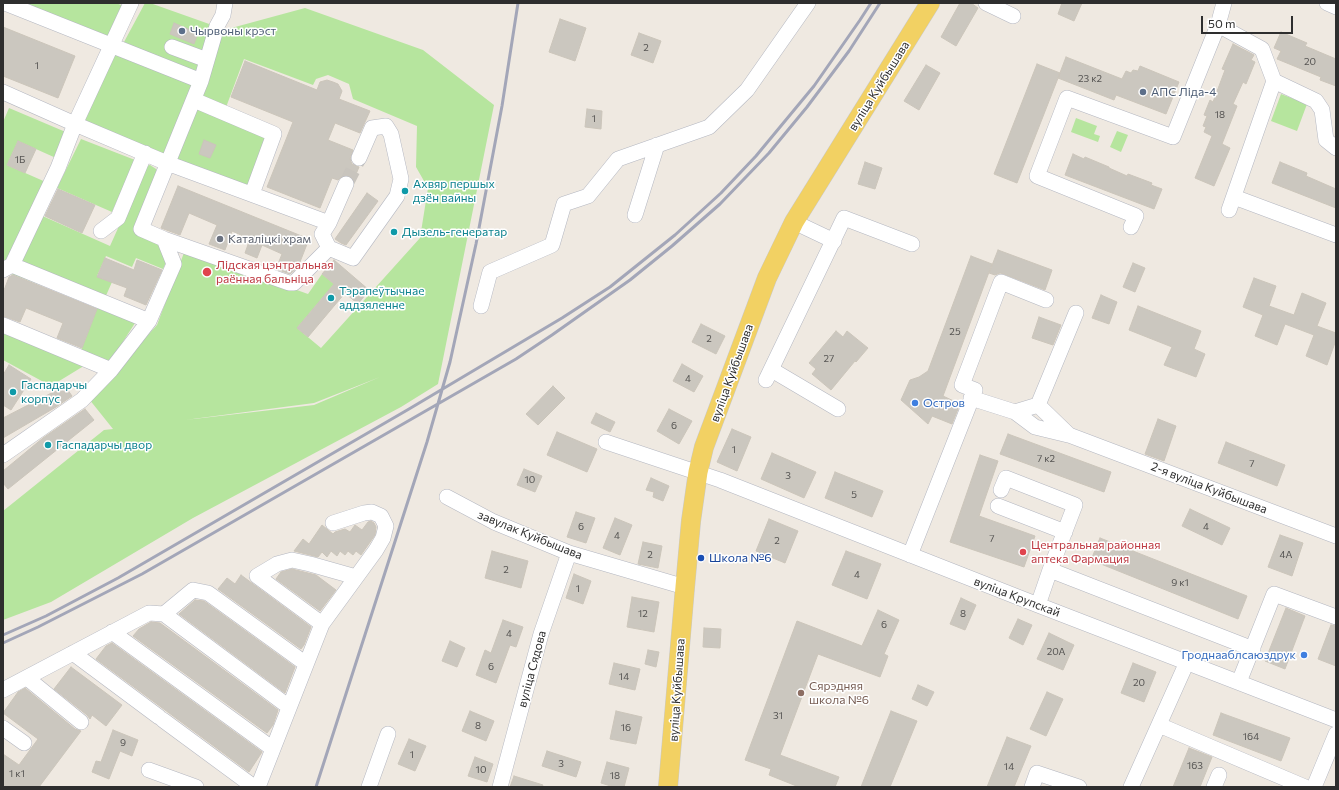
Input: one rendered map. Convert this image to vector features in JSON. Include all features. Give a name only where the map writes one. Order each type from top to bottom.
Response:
[{"type":"main road","name":"вуліца Куйбышава","points":[[668,787],[691,521],[698,472],[704,447],[767,278],[794,222],[930,3]]},
{"type":"street","points":[[5,3],[201,81]]},
{"type":"street","points":[[131,3],[113,45],[75,124],[58,168],[7,268],[149,322]]},
{"type":"street","points":[[226,3],[224,15],[216,26],[201,81],[194,100],[141,229],[164,239],[289,283],[294,283],[329,248]]},
{"type":"street","points":[[481,306],[490,272],[552,245],[564,204],[588,196],[618,159],[709,127],[747,90],[808,3]]},
{"type":"street","points":[[986,3],[1013,16]]},
{"type":"street","points":[[1131,228],[1136,216],[1037,176],[1067,98],[1173,137],[1218,25],[1224,3]]},
{"type":"street","points":[[1326,3],[1336,7]]},
{"type":"street","points":[[1218,25],[1262,49],[1274,81],[1231,204],[1336,235]]},
{"type":"street","points":[[172,47],[207,60]]},
{"type":"street","points":[[1274,81],[1316,101],[1322,110],[1326,140],[1336,148]]},
{"type":"street","points":[[3,92],[145,153],[329,223]]},
{"type":"street","points":[[194,100],[274,134],[252,194]]},
{"type":"street","points":[[346,184],[329,223],[322,234],[329,248],[353,258],[397,196],[401,179],[391,134],[386,126],[372,128],[359,158]]},
{"type":"street","points":[[635,214],[657,145]]},
{"type":"street","points":[[101,231],[118,218],[145,153]]},
{"type":"street","points":[[838,409],[769,375],[844,218],[912,244]]},
{"type":"street","points":[[794,222],[834,240]]},
{"type":"street","points":[[3,455],[82,400],[112,370],[149,322],[174,264],[164,239]]},
{"type":"street","points":[[910,555],[975,390],[962,385],[1001,282],[1046,300]]},
{"type":"street","points":[[1038,405],[1076,313]]},
{"type":"street","points":[[3,325],[112,370]]},
{"type":"street","name":"2-я вуліца Куйбышава","points":[[972,398],[1015,412],[1035,427],[1075,438],[1336,536]]},
{"type":"street","points":[[1015,412],[1038,405]]},
{"type":"street","points":[[1038,405],[1075,438]]},
{"type":"street","name":"вуліца Крупскай","points":[[606,442],[698,472],[744,489],[1336,720]]},
{"type":"street","points":[[1002,490],[1006,478],[1075,505],[1038,605]]},
{"type":"street","name":"завулак Куйбышава","points":[[447,497],[494,522],[569,553],[685,587]]},
{"type":"street","points":[[998,506],[1065,532]]},
{"type":"street","points":[[258,787],[322,624],[376,550],[383,538],[386,526],[381,516],[372,512],[364,513],[333,523]]},
{"type":"street","name":"вуліца Сядова","points":[[500,787],[541,634],[569,553]]},
{"type":"street","points":[[322,624],[257,576],[277,564],[292,560],[356,577]]},
{"type":"street","points":[[1050,570],[1253,649]]},
{"type":"street","points":[[164,614],[193,590],[208,593],[306,664]]},
{"type":"street","points":[[1239,682],[1274,594],[1336,617]]},
{"type":"street","points":[[3,690],[149,613],[164,614],[289,707]]},
{"type":"street","points":[[112,632],[273,749]]},
{"type":"street","points":[[73,653],[254,787]]},
{"type":"street","points":[[1131,787],[1187,662]]},
{"type":"street","points":[[26,678],[81,722]]},
{"type":"street","points":[[1159,725],[1305,787]]},
{"type":"street","points":[[3,728],[24,743]]},
{"type":"street","points":[[369,787],[388,734]]},
{"type":"street","points":[[1314,787],[1336,734]]},
{"type":"street","points":[[149,770],[196,787]]},
{"type":"street","points":[[1032,787],[1037,773],[1078,787]]},
{"type":"green space","points":[[19,3],[116,3],[126,7],[110,40]]},
{"type":"green space","points":[[145,3],[150,3],[212,25],[196,75],[124,42]]},
{"type":"green space","points":[[305,8],[423,50],[494,105],[438,384],[401,407],[193,518],[51,602],[3,620],[3,511],[104,430],[113,429],[89,399],[157,325],[185,250],[308,294],[322,274],[334,284],[297,328],[321,348],[420,238],[428,188],[416,167],[417,126],[353,99],[349,84],[328,75],[316,79],[313,85],[244,59],[225,110],[199,99],[224,30]],"holes":[[[380,377],[314,405],[185,420],[314,403]]]},
{"type":"green space","points":[[114,48],[197,84],[167,160],[82,124]]},
{"type":"green space","points":[[1281,94],[1307,104],[1297,131],[1271,121]]},
{"type":"green space","points":[[195,103],[271,136],[251,192],[171,161]]},
{"type":"green space","points":[[9,108],[68,133],[56,158],[18,141],[7,165],[48,183],[14,259],[3,265],[3,122]]},
{"type":"green space","points":[[1076,118],[1097,126],[1094,134],[1100,136],[1098,142],[1071,132]]},
{"type":"green space","points":[[1117,131],[1128,135],[1121,152],[1110,147]]},
{"type":"green space","points":[[81,139],[135,160],[112,212],[57,188]]},
{"type":"green space","points":[[150,165],[156,169],[158,173],[139,230],[160,240],[167,260],[163,269],[136,258],[132,267],[106,256],[97,276],[112,282],[101,307],[11,274],[38,214],[110,246],[146,166]]},
{"type":"green space","points":[[97,308],[135,323],[110,362],[81,350]]},
{"type":"green space","points":[[3,330],[87,364],[51,386],[3,360]]},
{"type":"building","points":[[960,3],[971,3],[978,8],[956,46],[941,37]]},
{"type":"building","points":[[1062,3],[1082,3],[1074,21],[1058,14]]},
{"type":"building","points":[[560,19],[586,28],[575,61],[549,52]]},
{"type":"building","points":[[174,23],[198,33],[194,44],[170,34]]},
{"type":"building","points":[[3,27],[75,56],[58,98],[3,76]]},
{"type":"building","points":[[1281,32],[1307,43],[1305,46],[1336,59],[1336,86],[1320,80],[1321,77],[1277,59],[1281,51],[1274,48]]},
{"type":"building","points":[[639,33],[661,41],[653,63],[631,55]]},
{"type":"building","points":[[1233,44],[1254,55],[1251,60],[1255,62],[1246,84],[1243,82],[1233,104],[1237,106],[1222,144],[1230,148],[1214,186],[1195,178],[1212,136],[1204,132],[1206,127],[1203,126],[1207,116],[1204,115],[1210,100],[1213,102],[1225,70],[1222,69]]},
{"type":"building","points":[[1066,57],[1122,79],[1126,71],[1131,73],[1133,70],[1138,71],[1140,66],[1179,82],[1166,114],[1116,95],[1114,100],[1058,78]]},
{"type":"building","points":[[245,61],[317,90],[320,82],[327,80],[338,84],[342,91],[339,99],[370,111],[360,133],[335,123],[328,140],[353,150],[350,159],[352,164],[359,167],[354,179],[345,175],[338,180],[332,178],[320,208],[267,187],[293,122],[231,97]]},
{"type":"building","points":[[1037,64],[1060,73],[1017,183],[994,174]]},
{"type":"building","points":[[926,65],[940,73],[919,110],[904,101]]},
{"type":"building","points":[[587,109],[602,111],[601,129],[585,127]]},
{"type":"building","points":[[204,140],[216,145],[210,158],[199,154]]},
{"type":"building","points":[[18,141],[36,149],[25,173],[7,165]]},
{"type":"building","points":[[1073,154],[1084,159],[1085,157],[1127,176],[1128,174],[1152,183],[1151,185],[1162,189],[1154,209],[1065,175]]},
{"type":"building","points":[[865,162],[882,168],[875,189],[858,184]]},
{"type":"building","points":[[1280,162],[1307,173],[1306,176],[1336,189],[1336,208],[1272,183]]},
{"type":"building","points":[[178,186],[309,239],[298,267],[290,274],[276,269],[282,254],[262,245],[257,258],[245,253],[250,239],[232,231],[225,250],[209,244],[217,225],[189,213],[180,235],[161,228]]},
{"type":"building","points":[[58,189],[95,205],[82,233],[45,216]]},
{"type":"building","points":[[367,193],[378,201],[346,245],[341,243],[335,239]]},
{"type":"building","points":[[998,250],[1052,270],[1045,290],[1004,274],[1000,273],[995,275],[989,273]]},
{"type":"building","points":[[971,256],[992,264],[943,396],[960,404],[952,424],[932,416],[928,424],[901,400],[910,380],[919,377],[928,371]]},
{"type":"building","points":[[105,258],[134,270],[137,260],[162,270],[146,305],[124,296],[127,288],[97,277]]},
{"type":"building","name":"Тэрапеўтычнае аддзяленне","points":[[334,260],[369,290],[358,304],[345,293],[308,337],[297,328],[334,284],[322,274]]},
{"type":"building","points":[[1133,263],[1145,268],[1135,292],[1123,287]]},
{"type":"building","points":[[13,275],[97,309],[82,348],[57,338],[63,323],[26,308],[20,322],[3,316],[3,293],[9,277]]},
{"type":"building","points":[[1254,278],[1276,286],[1269,306],[1294,315],[1302,293],[1326,303],[1317,326],[1336,333],[1336,340],[1327,365],[1306,356],[1314,335],[1285,324],[1277,345],[1255,336],[1263,315],[1243,307]]},
{"type":"building","points":[[1101,295],[1117,302],[1109,324],[1092,318]]},
{"type":"building","points":[[1138,306],[1201,331],[1194,349],[1205,354],[1196,377],[1164,365],[1172,347],[1129,330]]},
{"type":"building","points":[[1039,317],[1061,325],[1053,345],[1032,338]]},
{"type":"building","points":[[701,324],[725,336],[716,354],[692,342]]},
{"type":"building","points":[[836,331],[843,337],[847,331],[868,348],[831,390],[812,374],[816,369],[809,363]]},
{"type":"building","points":[[682,364],[703,376],[694,392],[673,381]]},
{"type":"building","name":"Гаспадарчы корпус","points":[[9,365],[31,379],[11,410],[3,405],[3,375]]},
{"type":"building","name":"Гаспадарчы двор","points":[[65,386],[72,396],[3,438],[3,418]]},
{"type":"building","points":[[553,386],[565,398],[538,425],[526,414]]},
{"type":"building","name":"Гаспадарчы двор","points":[[85,409],[94,420],[8,489],[3,483],[3,471],[43,438]]},
{"type":"building","points":[[669,409],[692,421],[679,444],[657,431]]},
{"type":"building","points":[[596,413],[615,422],[610,432],[591,423]]},
{"type":"building","points":[[1158,419],[1176,426],[1164,461],[1145,454]]},
{"type":"building","points":[[732,429],[751,437],[737,471],[717,462]]},
{"type":"building","points":[[557,432],[597,449],[587,472],[547,455]]},
{"type":"building","points":[[1008,434],[1111,472],[1104,492],[1000,454]]},
{"type":"building","points":[[1226,442],[1285,465],[1277,486],[1218,463]]},
{"type":"building","points":[[772,453],[816,472],[804,498],[761,479]]},
{"type":"building","points":[[980,455],[998,461],[979,516],[1035,536],[1024,567],[950,542]]},
{"type":"building","points":[[524,469],[542,476],[535,492],[517,485]]},
{"type":"building","points":[[835,472],[883,491],[872,517],[825,498]]},
{"type":"building","points":[[651,478],[669,486],[663,501],[653,497],[654,492],[646,490]]},
{"type":"building","points":[[1190,509],[1230,528],[1222,545],[1182,526]]},
{"type":"building","points":[[576,512],[595,518],[586,543],[567,537]]},
{"type":"building","points":[[615,518],[632,525],[620,555],[603,548]]},
{"type":"building","points":[[769,519],[798,531],[785,563],[756,551]]},
{"type":"building","points":[[371,521],[376,527],[375,535],[361,555],[356,551],[353,555],[348,551],[345,555],[340,551],[337,556],[331,551],[327,557],[322,552],[318,557],[294,551],[303,539],[309,544],[322,525],[333,534],[345,529],[350,532],[355,525],[362,530],[368,522]]},
{"type":"building","points":[[1280,535],[1303,543],[1292,576],[1268,567]]},
{"type":"building","points":[[1100,538],[1247,596],[1238,619],[1091,560]]},
{"type":"building","points":[[643,542],[662,546],[658,568],[638,564]]},
{"type":"building","points":[[492,551],[528,561],[521,588],[485,578]]},
{"type":"building","points":[[846,551],[881,564],[867,599],[832,585]]},
{"type":"building","points":[[292,569],[316,575],[336,590],[320,611],[276,579],[281,572]]},
{"type":"building","points":[[574,574],[591,581],[583,604],[566,598]]},
{"type":"building","points":[[241,575],[311,627],[301,649],[218,589],[227,578],[235,584]]},
{"type":"building","points":[[632,597],[659,602],[654,632],[627,627]]},
{"type":"building","points":[[961,598],[976,605],[965,630],[950,624]]},
{"type":"building","points":[[195,600],[204,601],[295,667],[285,693],[179,614]]},
{"type":"building","points":[[1286,608],[1305,616],[1285,669],[1265,661]]},
{"type":"building","points":[[878,610],[899,620],[884,654],[888,656],[880,677],[818,654],[780,755],[839,777],[835,787],[799,787],[769,775],[771,769],[745,760],[797,621],[862,646]]},
{"type":"building","points":[[1018,619],[1032,625],[1023,645],[1009,638]]},
{"type":"building","points":[[503,620],[523,627],[516,647],[510,645],[496,683],[476,675],[485,650],[491,653]]},
{"type":"building","points":[[151,622],[160,623],[278,710],[273,725],[267,733],[133,636],[139,629]]},
{"type":"building","points":[[1331,625],[1336,626],[1336,666],[1318,659]]},
{"type":"building","points":[[704,628],[721,629],[720,648],[703,647]]},
{"type":"building","points":[[1049,633],[1074,645],[1063,670],[1037,659]]},
{"type":"building","points":[[450,641],[465,648],[457,667],[442,661]]},
{"type":"building","points":[[112,643],[262,752],[249,772],[96,659],[106,646]]},
{"type":"building","points":[[648,650],[659,652],[656,667],[645,664]]},
{"type":"building","points":[[614,663],[640,669],[635,690],[609,684]]},
{"type":"building","points":[[1133,663],[1156,672],[1144,702],[1121,693]]},
{"type":"building","points":[[71,667],[122,705],[106,726],[92,715],[90,719],[54,689]]},
{"type":"building","points":[[918,685],[934,692],[927,706],[912,699]]},
{"type":"building","points":[[25,688],[75,729],[81,731],[39,787],[3,787],[3,754],[19,765],[38,739],[3,713],[18,692]]},
{"type":"building","points":[[1047,692],[1063,699],[1046,736],[1030,729]]},
{"type":"building","points":[[470,711],[494,721],[486,741],[462,731]]},
{"type":"building","points":[[616,711],[642,717],[636,744],[610,739]]},
{"type":"building","points":[[891,711],[917,721],[890,787],[861,787]]},
{"type":"building","points":[[1221,713],[1290,738],[1281,761],[1213,735]]},
{"type":"building","points":[[113,730],[138,740],[132,756],[120,751],[109,779],[92,772],[96,761],[101,762]]},
{"type":"building","points":[[1007,737],[1031,746],[1014,787],[987,787]]},
{"type":"building","points":[[409,739],[426,746],[415,771],[398,764]]},
{"type":"building","points":[[1189,748],[1212,757],[1200,787],[1173,787]]},
{"type":"building","points":[[547,751],[581,762],[576,777],[542,766]]},
{"type":"building","points":[[475,757],[493,764],[487,782],[468,776]]},
{"type":"building","points":[[607,762],[629,768],[624,787],[614,787],[601,783]]},
{"type":"building","points":[[514,776],[543,785],[542,787],[510,787]]},
{"type":"tunnel","points":[[346,184],[359,158]]},
{"type":"railway","points":[[316,787],[427,442],[450,362],[476,244],[502,106],[518,3]]},
{"type":"railway","points":[[3,635],[46,616],[118,578],[409,409],[562,318],[610,287],[675,235],[721,193],[756,156],[814,86],[871,3]]},
{"type":"railway","points":[[3,643],[38,627],[142,574],[516,359],[630,280],[720,204],[769,153],[807,107],[849,51],[880,3]]},
{"type":"place","name":"Чырвоны крэст","points":[[182,31]]},
{"type":"place","name":"АПС Ліда-4","points":[[1143,92]]},
{"type":"place","name":"Ахвяр першых дзён вайны","points":[[405,191]]},
{"type":"place","name":"Дызель-генератар","points":[[394,232]]},
{"type":"place","name":"Каталіцкі храм","points":[[220,239]]},
{"type":"place","name":"Лідская цэнтральная раённая бальніца","points":[[207,272]]},
{"type":"place","name":"Тэрапеўтычнае аддзяленне","points":[[331,298]]},
{"type":"place","name":"Гаспадарчы корпус","points":[[13,392]]},
{"type":"place","name":"Остров","points":[[915,403]]},
{"type":"place","name":"Гаспадарчы двор","points":[[48,445]]},
{"type":"place","name":"Центральная районная аптека Фармация","points":[[1023,552]]},
{"type":"place","name":"Школа №6","points":[[701,558]]},
{"type":"place","name":"Гроднааблсаюздрук","points":[[1304,655]]},
{"type":"place","name":"Сярэдняя школа №6","points":[[801,693]]}]
